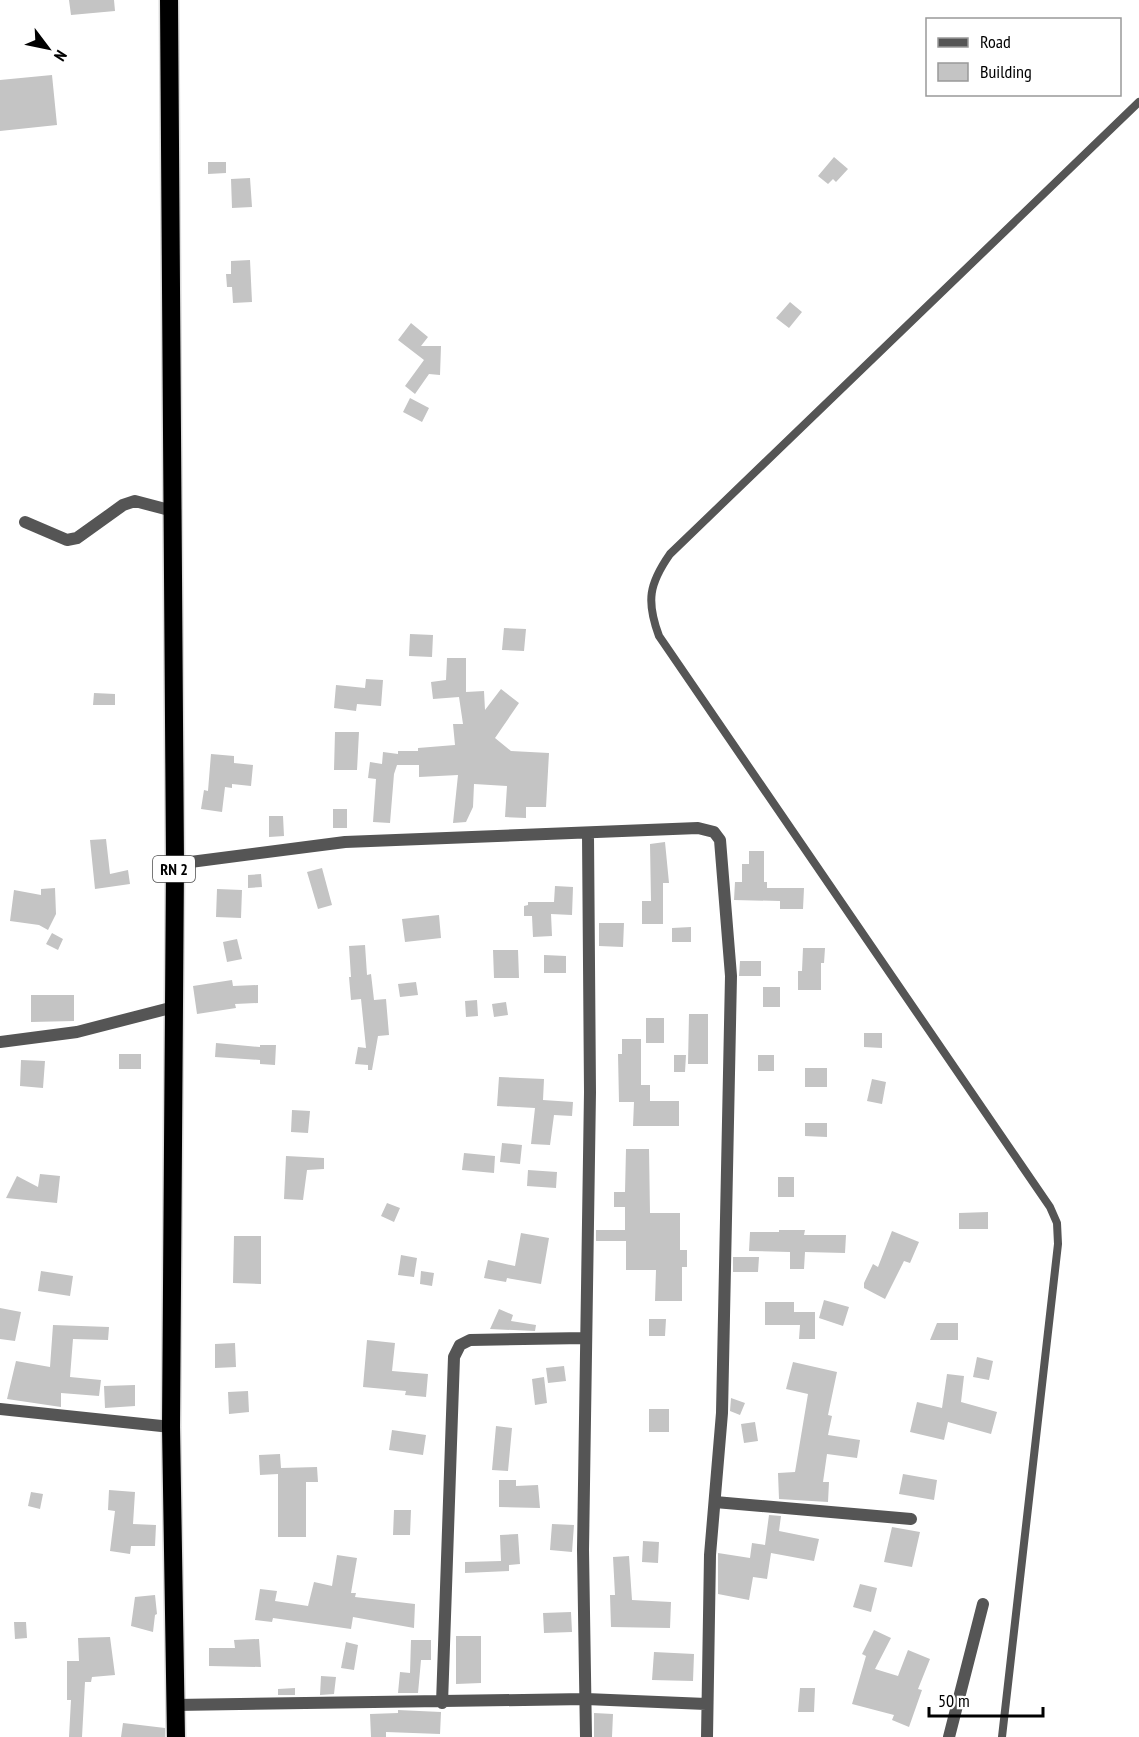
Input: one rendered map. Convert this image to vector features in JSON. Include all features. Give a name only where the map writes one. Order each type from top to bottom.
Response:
[{"type":"highway","name":"RN 2","points":[[169,0],[174,864],[171,1427],[176,1737]]},
{"type":"street","points":[[25,522],[67,540],[77,538],[123,505],[135,501],[173,511]]},
{"type":"street","points":[[174,864],[345,843],[588,835],[698,828],[714,832],[720,840],[730,976],[722,1413],[710,1555],[707,1737]]},
{"type":"street","points":[[586,1737],[583,1550],[590,1092],[588,835]]},
{"type":"street","points":[[0,1042],[77,1032],[174,1007]]},
{"type":"street","points":[[442,1703],[454,1357],[460,1346],[470,1340],[585,1338]]},
{"type":"street","points":[[0,1409],[171,1427]]},
{"type":"street","points":[[715,1502],[911,1519]]},
{"type":"street","points":[[949,1737],[982,1604]]},
{"type":"street","points":[[175,1706],[586,1699],[706,1704]]},
{"type":"lane","points":[[1002,1737],[1058,1244],[1057,1223],[1050,1207],[658,636],[650,613],[651,594],[658,571],[670,554],[1139,102]]},
{"type":"building","points":[[69,0],[114,0],[115,11],[71,15]]},
{"type":"building","points":[[52,75],[57,125],[0,131],[0,80]]},
{"type":"building","points":[[834,157],[848,169],[836,182],[833,179],[828,184],[818,176]]},
{"type":"building","points":[[208,162],[226,162],[226,173],[208,174]]},
{"type":"building","points":[[250,178],[252,207],[232,208],[231,179]]},
{"type":"building","points":[[250,260],[252,302],[233,303],[232,287],[227,287],[226,274],[231,274],[231,261]]},
{"type":"building","points":[[790,302],[802,312],[789,328],[776,318]]},
{"type":"building","points":[[411,323],[428,337],[421,346],[441,346],[440,375],[429,374],[415,394],[405,386],[424,360],[398,340]]},
{"type":"building","points":[[410,398],[429,408],[422,422],[403,412]]},
{"type":"building","points":[[504,628],[526,629],[524,651],[502,650]]},
{"type":"building","points":[[410,634],[433,635],[432,657],[409,656]]},
{"type":"building","points":[[447,658],[466,658],[466,692],[484,691],[485,710],[501,689],[519,703],[495,738],[511,751],[549,753],[546,807],[526,807],[526,818],[505,817],[507,786],[474,784],[473,807],[466,822],[453,823],[458,775],[419,777],[419,765],[397,765],[394,774],[390,823],[373,822],[376,779],[368,778],[370,762],[382,764],[383,752],[398,754],[398,751],[418,751],[418,748],[455,745],[453,724],[463,724],[459,697],[433,699],[431,682],[446,680]]},
{"type":"building","points":[[366,679],[383,680],[381,706],[357,704],[356,711],[334,708],[336,685],[365,688]]},
{"type":"building","points":[[94,693],[115,694],[115,705],[93,705]]},
{"type":"building","points":[[335,732],[359,732],[357,770],[334,770]]},
{"type":"building","points":[[211,754],[234,756],[234,763],[253,765],[251,786],[232,784],[232,788],[225,787],[222,812],[201,809],[204,790],[208,791]]},
{"type":"building","points":[[333,809],[347,809],[347,828],[333,828]]},
{"type":"building","points":[[269,816],[283,816],[284,836],[269,837]]},
{"type":"building","points":[[106,839],[110,874],[128,870],[130,884],[95,889],[90,840]]},
{"type":"building","points":[[665,842],[669,883],[663,883],[663,924],[642,924],[642,901],[651,901],[650,844]]},
{"type":"building","points":[[749,851],[764,851],[764,882],[767,882],[767,888],[804,888],[803,909],[780,909],[780,901],[734,900],[735,882],[742,882],[742,864],[749,864]]},
{"type":"building","points":[[322,868],[332,905],[318,909],[307,872]]},
{"type":"building","points":[[261,874],[262,887],[248,888],[248,875]]},
{"type":"building","points":[[555,886],[573,887],[572,915],[551,914],[552,936],[533,937],[532,916],[524,916],[524,906],[528,905],[528,902],[554,902]]},
{"type":"building","points":[[55,888],[56,914],[48,930],[39,925],[10,921],[14,890],[41,895],[41,889]]},
{"type":"building","points":[[217,889],[242,890],[241,918],[216,917]]},
{"type":"building","points":[[439,915],[441,938],[405,942],[402,919]]},
{"type":"building","points":[[599,923],[624,923],[623,947],[599,946]]},
{"type":"building","points":[[691,927],[691,942],[672,942],[672,928]]},
{"type":"building","points":[[52,933],[63,939],[58,950],[46,944]]},
{"type":"building","points":[[237,939],[242,959],[227,962],[223,942]]},
{"type":"building","points":[[365,945],[367,975],[371,974],[374,1000],[386,999],[389,1035],[378,1036],[372,1070],[368,1070],[368,1065],[355,1064],[358,1047],[366,1048],[361,999],[351,1000],[349,977],[351,977],[349,946]]},
{"type":"building","points":[[803,948],[825,948],[824,963],[821,963],[821,990],[798,990],[798,971],[802,971]]},
{"type":"building","points":[[493,950],[518,950],[519,978],[494,978]]},
{"type":"building","points":[[544,955],[566,956],[566,973],[544,973]]},
{"type":"building","points":[[740,961],[761,961],[761,976],[739,976]]},
{"type":"building","points":[[232,980],[233,986],[258,985],[258,1003],[235,1004],[236,1008],[197,1014],[193,986]]},
{"type":"building","points":[[416,982],[418,995],[400,997],[398,984]]},
{"type":"building","points":[[763,987],[780,987],[780,1007],[763,1007]]},
{"type":"building","points":[[31,995],[74,995],[74,1021],[31,1022]]},
{"type":"building","points":[[477,1000],[478,1016],[466,1017],[465,1001]]},
{"type":"building","points":[[506,1002],[508,1015],[494,1017],[492,1004]]},
{"type":"building","points":[[689,1014],[708,1014],[708,1064],[688,1064]]},
{"type":"building","points":[[646,1018],[664,1018],[664,1043],[646,1043]]},
{"type":"building","points":[[864,1033],[882,1033],[882,1048],[864,1047]]},
{"type":"building","points":[[622,1039],[641,1039],[641,1085],[650,1085],[650,1101],[679,1101],[679,1126],[633,1126],[634,1102],[619,1102],[618,1054],[622,1054]]},
{"type":"building","points":[[216,1043],[260,1047],[260,1045],[276,1045],[275,1065],[260,1064],[260,1060],[215,1057]]},
{"type":"building","points":[[119,1054],[141,1054],[141,1069],[119,1069]]},
{"type":"building","points":[[674,1055],[686,1055],[685,1072],[674,1072]]},
{"type":"building","points":[[758,1055],[774,1055],[774,1071],[758,1071]]},
{"type":"building","points":[[21,1060],[45,1061],[43,1088],[20,1086]]},
{"type":"building","points":[[805,1068],[827,1068],[827,1087],[805,1087]]},
{"type":"building","points":[[499,1077],[544,1079],[543,1100],[573,1102],[572,1116],[554,1115],[550,1145],[531,1144],[535,1108],[497,1106]]},
{"type":"building","points":[[872,1079],[886,1082],[882,1104],[867,1101]]},
{"type":"building","points":[[292,1110],[310,1111],[308,1133],[291,1132]]},
{"type":"building","points":[[805,1123],[827,1123],[827,1137],[805,1136]]},
{"type":"building","points":[[502,1143],[522,1145],[520,1164],[500,1162]]},
{"type":"building","points":[[626,1149],[649,1149],[650,1213],[680,1213],[680,1250],[687,1250],[687,1267],[682,1267],[682,1301],[655,1301],[656,1270],[626,1270],[626,1241],[596,1241],[596,1230],[625,1230],[625,1207],[614,1207],[614,1192],[625,1192]]},
{"type":"building","points":[[464,1153],[495,1156],[494,1173],[462,1170]]},
{"type":"building","points":[[286,1156],[324,1158],[324,1169],[307,1170],[303,1200],[284,1199]]},
{"type":"building","points":[[528,1170],[557,1172],[556,1188],[527,1186]]},
{"type":"building","points":[[40,1174],[60,1176],[57,1203],[6,1198],[17,1176],[38,1187]]},
{"type":"building","points":[[778,1177],[794,1177],[794,1197],[778,1197]]},
{"type":"building","points":[[387,1203],[400,1208],[394,1222],[381,1216]]},
{"type":"building","points":[[988,1212],[988,1229],[959,1229],[959,1213]]},
{"type":"building","points":[[779,1230],[805,1230],[804,1235],[846,1235],[845,1253],[805,1252],[804,1269],[790,1269],[790,1252],[749,1251],[750,1232],[779,1232]]},
{"type":"building","points":[[892,1231],[919,1242],[910,1263],[904,1261],[885,1299],[864,1288],[864,1283],[873,1264],[878,1267]]},
{"type":"building","points":[[521,1233],[549,1238],[541,1284],[507,1278],[506,1282],[484,1278],[488,1260],[515,1266]]},
{"type":"building","points":[[234,1236],[261,1236],[261,1284],[233,1283]]},
{"type":"building","points":[[401,1255],[417,1258],[414,1277],[398,1275]]},
{"type":"building","points":[[733,1257],[759,1257],[758,1272],[733,1272]]},
{"type":"building","points":[[41,1271],[73,1276],[70,1296],[38,1291]]},
{"type":"building","points":[[421,1271],[434,1273],[432,1286],[420,1284]]},
{"type":"building","points":[[824,1300],[849,1307],[843,1326],[819,1318]]},
{"type":"building","points":[[765,1302],[794,1302],[794,1312],[815,1312],[815,1339],[799,1339],[800,1325],[765,1325]]},
{"type":"building","points":[[0,1308],[21,1312],[15,1341],[0,1339]]},
{"type":"building","points":[[499,1309],[513,1315],[511,1321],[536,1325],[535,1331],[490,1329]]},
{"type":"building","points":[[649,1319],[666,1319],[665,1336],[649,1336]]},
{"type":"building","points":[[937,1323],[958,1323],[958,1340],[930,1340]]},
{"type":"building","points":[[53,1325],[109,1327],[108,1340],[73,1339],[70,1377],[101,1380],[99,1396],[61,1393],[61,1407],[7,1399],[16,1361],[50,1367]]},
{"type":"building","points":[[367,1340],[395,1343],[392,1371],[428,1374],[426,1397],[405,1395],[406,1391],[363,1387]]},
{"type":"building","points":[[235,1343],[236,1367],[215,1368],[215,1344]]},
{"type":"building","points":[[977,1357],[993,1361],[989,1380],[973,1377]]},
{"type":"building","points":[[793,1362],[837,1372],[828,1415],[832,1416],[828,1435],[860,1440],[857,1458],[827,1454],[823,1482],[829,1482],[828,1502],[779,1499],[778,1473],[795,1472],[808,1394],[786,1389]]},
{"type":"building","points":[[564,1366],[566,1381],[548,1383],[546,1368]]},
{"type":"building","points":[[947,1374],[964,1376],[961,1402],[997,1412],[991,1434],[948,1422],[944,1440],[910,1432],[917,1402],[942,1408]]},
{"type":"building","points":[[544,1377],[547,1403],[535,1405],[532,1379]]},
{"type":"building","points":[[135,1385],[135,1406],[105,1408],[104,1386]]},
{"type":"building","points":[[248,1391],[249,1412],[229,1414],[228,1392]]},
{"type":"building","points":[[731,1398],[745,1403],[740,1415],[730,1411]]},
{"type":"building","points":[[649,1409],[669,1409],[669,1432],[649,1432]]},
{"type":"building","points":[[755,1422],[758,1441],[744,1443],[741,1424]]},
{"type":"building","points":[[496,1426],[512,1428],[508,1471],[492,1470]]},
{"type":"building","points":[[392,1430],[426,1435],[423,1455],[389,1450]]},
{"type":"building","points":[[280,1454],[281,1468],[317,1467],[318,1482],[306,1482],[306,1537],[278,1537],[278,1474],[260,1475],[259,1455]]},
{"type":"building","points":[[903,1474],[937,1480],[934,1500],[899,1494]]},
{"type":"building","points":[[499,1480],[516,1480],[516,1486],[538,1485],[540,1508],[499,1507]]},
{"type":"building","points":[[109,1490],[135,1492],[133,1524],[156,1525],[155,1546],[131,1546],[130,1554],[110,1551],[115,1511],[108,1510]]},
{"type":"building","points":[[31,1492],[43,1494],[40,1509],[28,1506]]},
{"type":"building","points":[[394,1510],[411,1510],[410,1535],[393,1535]]},
{"type":"building","points":[[769,1515],[781,1516],[779,1531],[819,1539],[814,1561],[771,1553],[767,1579],[753,1577],[749,1600],[718,1594],[718,1553],[750,1558],[752,1543],[765,1545]]},
{"type":"building","points":[[552,1524],[574,1525],[572,1552],[550,1550]]},
{"type":"building","points":[[892,1527],[920,1532],[912,1567],[884,1562]]},
{"type":"building","points":[[518,1534],[520,1564],[509,1565],[509,1571],[465,1573],[465,1562],[501,1561],[500,1535]]},
{"type":"building","points":[[643,1541],[659,1542],[658,1563],[642,1562]]},
{"type":"building","points":[[337,1555],[357,1558],[351,1593],[356,1593],[355,1597],[415,1604],[414,1628],[353,1617],[351,1629],[273,1618],[272,1622],[255,1620],[260,1589],[277,1591],[275,1601],[308,1606],[314,1582],[332,1586]]},
{"type":"building","points":[[629,1556],[632,1600],[671,1602],[670,1628],[611,1627],[610,1595],[615,1595],[613,1557]]},
{"type":"building","points":[[860,1584],[877,1588],[871,1612],[853,1607]]},
{"type":"building","points":[[155,1595],[157,1614],[153,1632],[131,1626],[135,1597]]},
{"type":"building","points":[[571,1612],[572,1632],[544,1633],[543,1613]]},
{"type":"building","points":[[14,1622],[26,1622],[27,1638],[15,1639]]},
{"type":"building","points":[[874,1630],[891,1638],[875,1669],[898,1676],[908,1650],[930,1659],[918,1689],[922,1690],[909,1727],[892,1720],[894,1715],[852,1704],[866,1656],[862,1654]]},
{"type":"building","points":[[456,1636],[481,1636],[481,1683],[456,1684]]},
{"type":"building","points":[[110,1637],[115,1675],[92,1677],[91,1682],[85,1682],[82,1737],[69,1737],[71,1700],[67,1700],[67,1661],[79,1661],[78,1638]]},
{"type":"building","points":[[259,1639],[261,1667],[209,1666],[209,1648],[235,1648],[234,1640]]},
{"type":"building","points":[[411,1640],[431,1640],[431,1660],[421,1660],[418,1693],[398,1693],[400,1672],[410,1673]]},
{"type":"building","points":[[346,1642],[358,1645],[354,1670],[341,1668]]},
{"type":"building","points":[[654,1652],[694,1654],[693,1681],[652,1680]]},
{"type":"building","points":[[321,1676],[336,1677],[334,1694],[320,1695]]},
{"type":"building","points":[[295,1688],[295,1695],[278,1695],[278,1689]]},
{"type":"building","points":[[800,1688],[815,1688],[814,1712],[798,1712]]},
{"type":"building","points":[[398,1710],[441,1712],[440,1734],[386,1732],[386,1737],[371,1737],[370,1714],[398,1713]]},
{"type":"building","points":[[594,1713],[613,1714],[612,1737],[594,1737]]},
{"type":"building","points":[[123,1723],[165,1728],[165,1737],[121,1737]]}]
